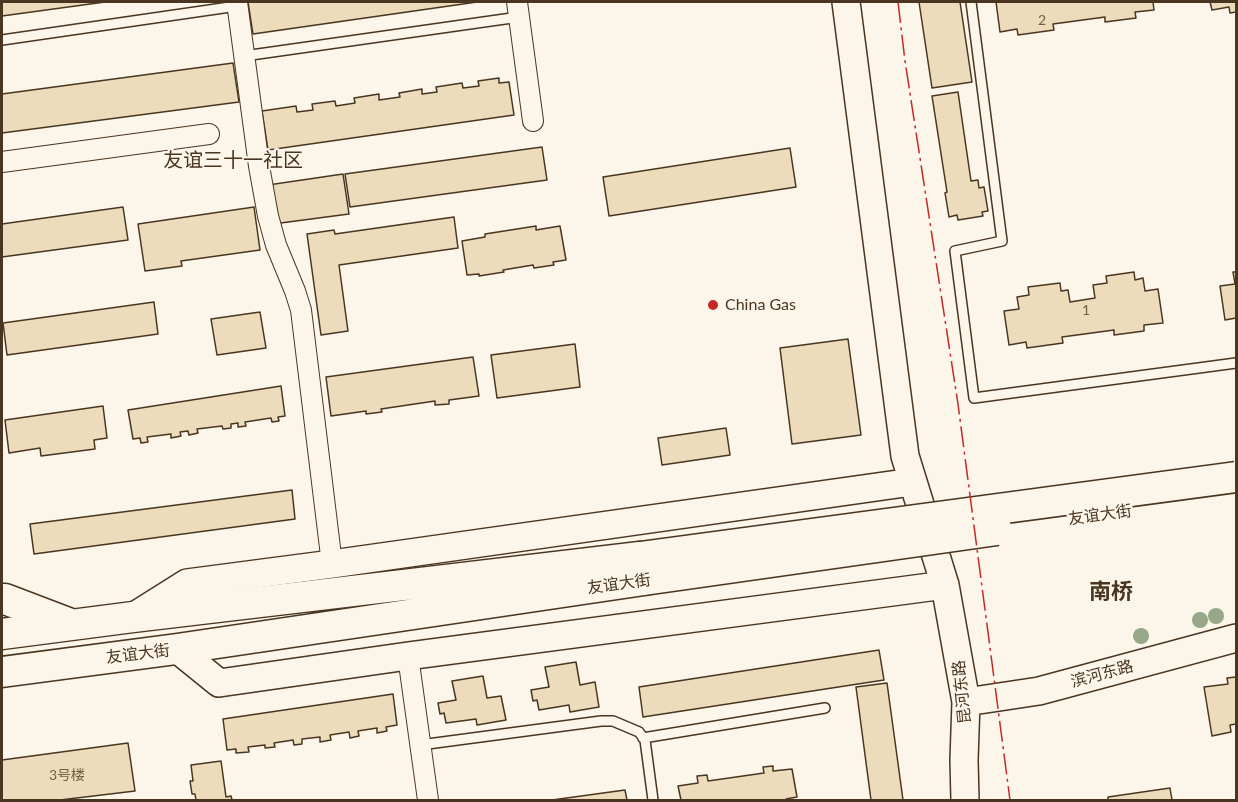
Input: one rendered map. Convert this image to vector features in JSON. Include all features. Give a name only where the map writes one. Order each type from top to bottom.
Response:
[{"type":"main road","name":"友谊大街","points":[[2,672],[177,649],[642,569],[1236,477]]},
{"type":"main road","name":"友谊大街","points":[[2,634],[133,617],[642,569],[1236,497]]},
{"type":"main road","points":[[2,599],[74,625]]},
{"type":"street","name":"昆河东路","points":[[846,2],[905,456],[945,585],[966,702],[964,801]]},
{"type":"street","points":[[237,4],[268,216],[301,310],[332,564]]},
{"type":"street","points":[[518,9],[533,121]]},
{"type":"street","points":[[2,162],[208,134]]},
{"type":"street","points":[[133,617],[187,583],[912,482]]},
{"type":"street","points":[[177,649],[219,683],[945,585]]},
{"type":"street","name":"滨河东路","points":[[966,702],[1039,691],[1236,638]]},
{"type":"street","points":[[408,656],[428,801]]},
{"type":"lane","points":[[971,2],[1002,241],[955,251],[974,398],[1236,363]]},
{"type":"lane","points":[[2,40],[237,4]]},
{"type":"lane","points":[[244,56],[518,9]]},
{"type":"lane","points":[[643,738],[825,708]]},
{"type":"lane","points":[[420,746],[613,721],[639,732],[645,740],[653,801]]},
{"type":"building","points":[[2,2],[105,2],[2,16]]},
{"type":"building","points":[[248,2],[477,2],[253,34]]},
{"type":"building","points":[[919,2],[960,2],[972,82],[932,88]]},
{"type":"building","points":[[996,2],[1153,2],[1154,10],[1135,12],[1136,18],[1105,22],[1105,17],[1053,24],[1054,30],[1018,35],[1017,29],[1000,32]]},
{"type":"building","points":[[1210,2],[1236,2],[1236,12],[1230,13],[1229,7],[1212,10]]},
{"type":"building","points":[[233,63],[239,102],[2,133],[2,94]]},
{"type":"building","points":[[499,78],[499,83],[509,82],[514,115],[268,150],[262,111],[296,106],[297,112],[313,110],[312,104],[335,101],[336,106],[355,103],[354,98],[379,94],[379,100],[400,97],[399,93],[422,89],[422,94],[437,92],[436,87],[462,83],[463,88],[479,86],[478,81]]},
{"type":"building","points":[[958,92],[971,181],[978,180],[979,188],[984,187],[988,211],[982,212],[983,216],[958,220],[957,215],[949,217],[932,96]]},
{"type":"building","points":[[542,147],[547,180],[350,207],[345,174]]},
{"type":"building","points":[[790,148],[796,187],[609,216],[603,177]]},
{"type":"building","points":[[343,174],[349,214],[273,224],[268,185]]},
{"type":"building","points":[[123,207],[128,240],[2,257],[2,224]]},
{"type":"building","points":[[254,207],[260,250],[181,261],[182,266],[145,271],[138,224]]},
{"type":"building","points":[[454,217],[458,248],[339,265],[348,331],[321,335],[307,234],[334,230],[335,234]]},
{"type":"building","points":[[536,226],[536,230],[560,226],[566,260],[553,262],[554,265],[534,268],[533,265],[479,276],[479,274],[467,275],[462,241],[485,237],[485,234]]},
{"type":"building","points":[[1134,272],[1135,280],[1143,278],[1145,291],[1158,289],[1163,323],[1144,325],[1144,331],[1114,335],[1114,330],[1062,337],[1063,343],[1027,348],[1026,342],[1009,345],[1004,311],[1019,309],[1017,297],[1029,295],[1028,287],[1060,283],[1061,291],[1068,290],[1070,302],[1095,298],[1093,285],[1107,283],[1106,276]]},
{"type":"building","points":[[1233,272],[1236,272],[1236,318],[1225,320],[1220,286],[1235,284]]},
{"type":"building","points":[[154,302],[158,334],[7,355],[3,323]]},
{"type":"building","points":[[260,312],[266,348],[217,355],[211,319]]},
{"type":"building","points":[[848,339],[861,435],[792,444],[780,348]]},
{"type":"building","points":[[575,344],[580,387],[497,398],[491,355]]},
{"type":"building","points":[[473,357],[479,396],[449,400],[449,404],[435,405],[435,401],[381,409],[382,412],[366,414],[366,411],[331,416],[326,377]]},
{"type":"building","points":[[281,386],[285,416],[278,417],[279,421],[272,422],[271,418],[245,422],[246,426],[238,427],[238,423],[231,424],[231,428],[223,429],[222,426],[197,429],[198,433],[189,435],[188,431],[180,432],[181,436],[171,438],[171,434],[147,437],[148,442],[141,443],[140,438],[133,439],[128,410]]},
{"type":"building","points":[[103,406],[107,438],[94,440],[95,449],[41,456],[40,448],[9,453],[5,420]]},
{"type":"building","points":[[726,428],[730,455],[662,465],[658,438]]},
{"type":"building","points":[[292,490],[295,519],[34,554],[30,524]]},
{"type":"building","points":[[879,650],[884,680],[643,717],[639,687]]},
{"type":"building","points":[[576,662],[580,685],[595,682],[599,707],[570,712],[569,705],[539,710],[537,700],[533,701],[531,690],[549,687],[545,667]]},
{"type":"building","points":[[483,676],[487,698],[501,696],[506,720],[477,725],[476,719],[446,723],[444,713],[440,714],[438,703],[456,700],[452,681]]},
{"type":"building","points":[[1236,677],[1236,724],[1230,725],[1231,732],[1212,736],[1204,687],[1228,684],[1227,678]]},
{"type":"building","points":[[887,683],[903,800],[871,800],[856,687]]},
{"type":"building","points":[[393,694],[397,725],[386,727],[387,731],[377,733],[377,728],[358,731],[359,736],[350,738],[349,732],[330,735],[331,740],[320,742],[320,737],[302,739],[302,744],[294,745],[293,740],[274,743],[275,747],[265,748],[265,745],[248,747],[249,752],[236,753],[236,749],[227,750],[223,719]]},
{"type":"building","points":[[128,743],[135,791],[60,800],[2,800],[2,760]]},
{"type":"building","points":[[221,761],[226,797],[231,796],[232,800],[196,800],[195,794],[192,794],[190,781],[193,781],[191,765]]},
{"type":"building","points":[[773,766],[773,771],[792,769],[797,797],[786,800],[681,800],[678,786],[698,783],[697,776],[707,775],[708,781],[764,773],[763,767]]},
{"type":"building","points":[[1170,788],[1172,800],[1108,800],[1108,797]]},
{"type":"building","points":[[625,790],[627,800],[552,800]]},
{"type":"power","points":[[898,2],[958,404],[1010,800]]},
{"type":"place","name":"China Gas","points":[[713,305]]},
{"type":"district","name":"友谊三十一社区","points":[[233,161]]},
{"type":"district","name":"南桥","points":[[1111,592]]}]
